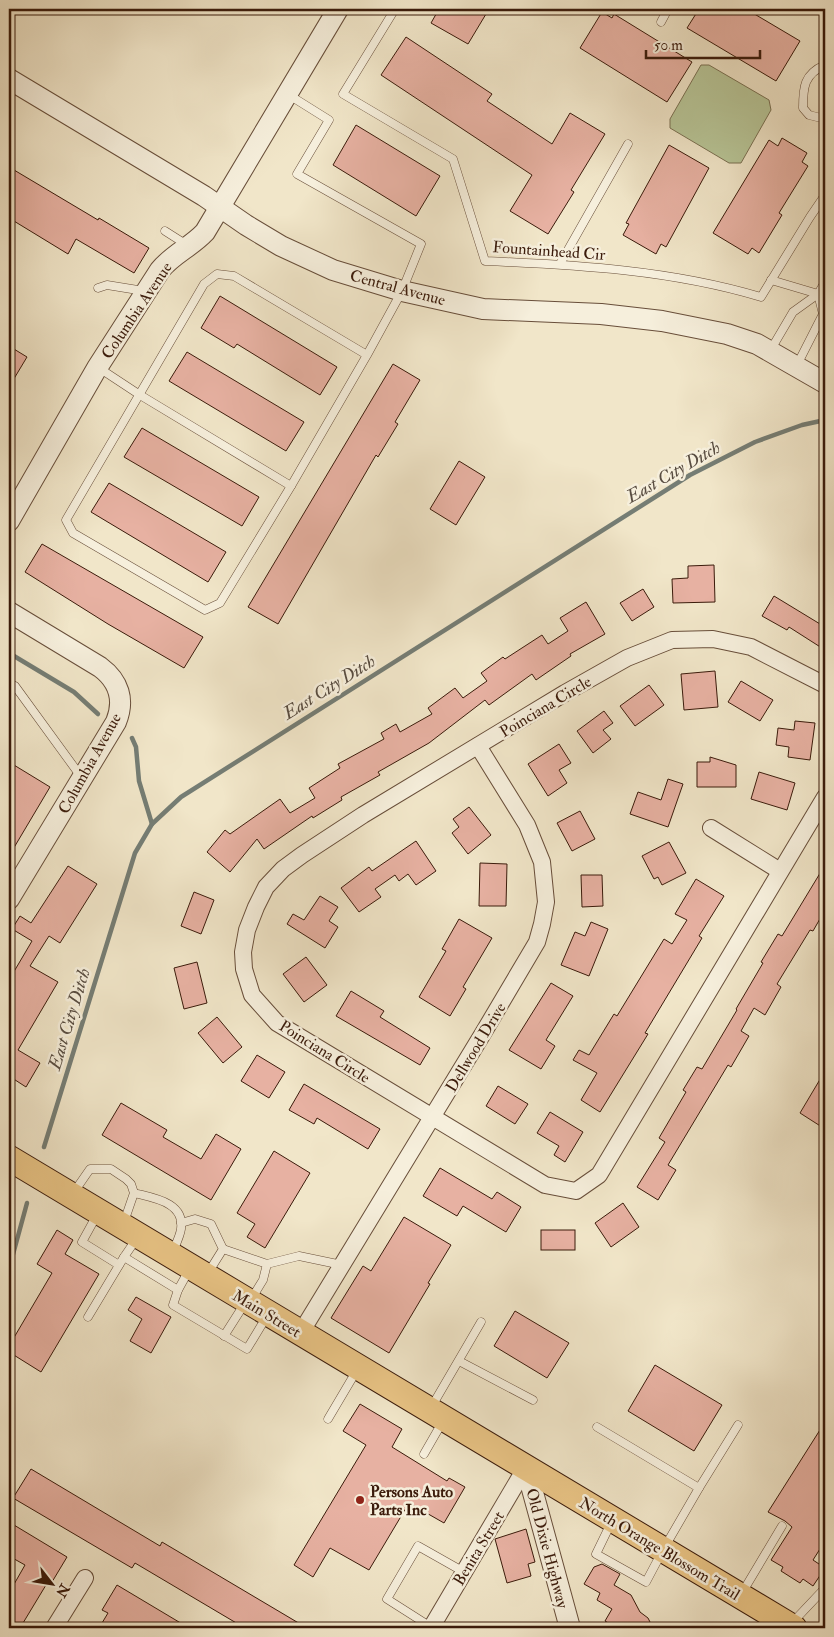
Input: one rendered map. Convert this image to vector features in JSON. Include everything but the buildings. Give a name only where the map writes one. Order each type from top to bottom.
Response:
[{"type":"main road","name":"Main Street","points":[[9,1158],[300,1334],[526,1467]]},
{"type":"main road","name":"North Orange Blossom Trail","points":[[526,1467],[792,1627]]},
{"type":"street","name":"Columbia Avenue","points":[[9,520],[97,368],[146,291],[167,260],[197,240],[204,232],[338,9]]},
{"type":"street","name":"Central Avenue","points":[[9,80],[204,196],[281,246],[333,270],[402,291],[483,309],[602,314],[662,321],[727,334],[757,344],[825,383]]},
{"type":"street","name":"Columbia Avenue","points":[[9,612],[109,673],[119,690],[120,699],[120,714],[9,898]]},
{"type":"street","name":"Poinciana Circle","points":[[825,685],[751,647],[713,639],[672,640],[627,658],[363,815],[283,869],[266,887],[246,930],[243,952],[244,970],[252,995],[277,1023],[544,1185],[576,1191],[599,1175],[825,797]]},
{"type":"street","name":"Dellwood Drive","points":[[300,1334],[433,1117],[537,942],[546,902],[542,862],[527,825],[478,746]]},
{"type":"street","points":[[711,828],[780,871]]},
{"type":"street","name":"Benita Street","points":[[431,1628],[526,1467]]},
{"type":"street","name":"Old Dixie Highway","points":[[526,1467],[570,1628]]},
{"type":"street","points":[[54,1628],[85,1578]]},
{"type":"lane","name":"Fountainhead Cir","points":[[395,9],[343,94],[453,159],[485,261],[560,264],[656,273],[738,290],[760,297],[825,195]]},
{"type":"lane","points":[[661,22],[668,9]]},
{"type":"lane","points":[[823,9],[825,17]]},
{"type":"lane","points":[[825,65],[814,70],[807,79],[803,96],[803,108],[809,114],[825,119]]},
{"type":"lane","points":[[288,94],[328,120],[298,174],[421,244],[402,291],[367,354],[291,486],[220,603],[205,610],[73,533],[66,520],[204,284],[217,274],[234,276],[367,354]]},
{"type":"lane","points":[[560,264],[628,144]]},
{"type":"lane","points":[[165,231],[189,246]]},
{"type":"lane","points":[[771,280],[822,295]]},
{"type":"lane","points":[[797,366],[823,314],[822,295],[825,282]]},
{"type":"lane","points":[[98,288],[107,285],[146,291]]},
{"type":"lane","points":[[770,351],[793,312],[822,295]]},
{"type":"lane","points":[[97,368],[291,486]]},
{"type":"lane","points":[[9,682],[15,686],[82,778]]},
{"type":"lane","points":[[71,1195],[90,1169],[111,1169],[131,1184],[134,1193],[131,1231],[124,1257],[88,1317]]},
{"type":"lane","points":[[134,1193],[159,1200],[174,1207],[181,1218],[181,1230],[189,1266],[173,1305],[247,1349],[255,1306],[267,1264]]},
{"type":"lane","points":[[99,1212],[82,1242],[119,1265]]},
{"type":"lane","points":[[181,1223],[195,1219],[211,1224],[223,1249]]},
{"type":"lane","points":[[189,1266],[223,1249],[267,1264],[299,1256],[342,1265]]},
{"type":"lane","points":[[124,1257],[178,1290]]},
{"type":"lane","points":[[224,1336],[255,1306]]},
{"type":"lane","points":[[424,1454],[437,1415],[442,1387],[481,1322]]},
{"type":"lane","points":[[459,1361],[533,1400]]},
{"type":"lane","points":[[328,1419],[358,1368]]},
{"type":"lane","points":[[612,1520],[596,1554],[646,1582],[699,1488],[738,1426]]},
{"type":"lane","points":[[597,1427],[699,1488]]},
{"type":"lane","points":[[740,1596],[782,1526]]},
{"type":"lane","points":[[431,1628],[387,1598],[418,1546],[464,1572]]},
{"type":"lane","points":[[792,1627],[825,1588]]},
{"type":"green space","points":[[701,65],[709,65],[769,100],[771,110],[741,163],[729,163],[670,128],[670,119]]},
{"type":"waterway","name":"East City Ditch","points":[[44,1147],[135,853],[152,824],[181,797],[690,475],[755,442],[802,425],[825,420]]},
{"type":"waterway","points":[[9,653],[74,692],[98,714]]},
{"type":"waterway","points":[[132,738],[136,747],[139,781],[152,824]]},
{"type":"waterway","name":"East City Ditch","points":[[9,1269],[27,1203]]},
{"type":"place","name":"Persons Auto Parts Inc","points":[[360,1500]]}]
